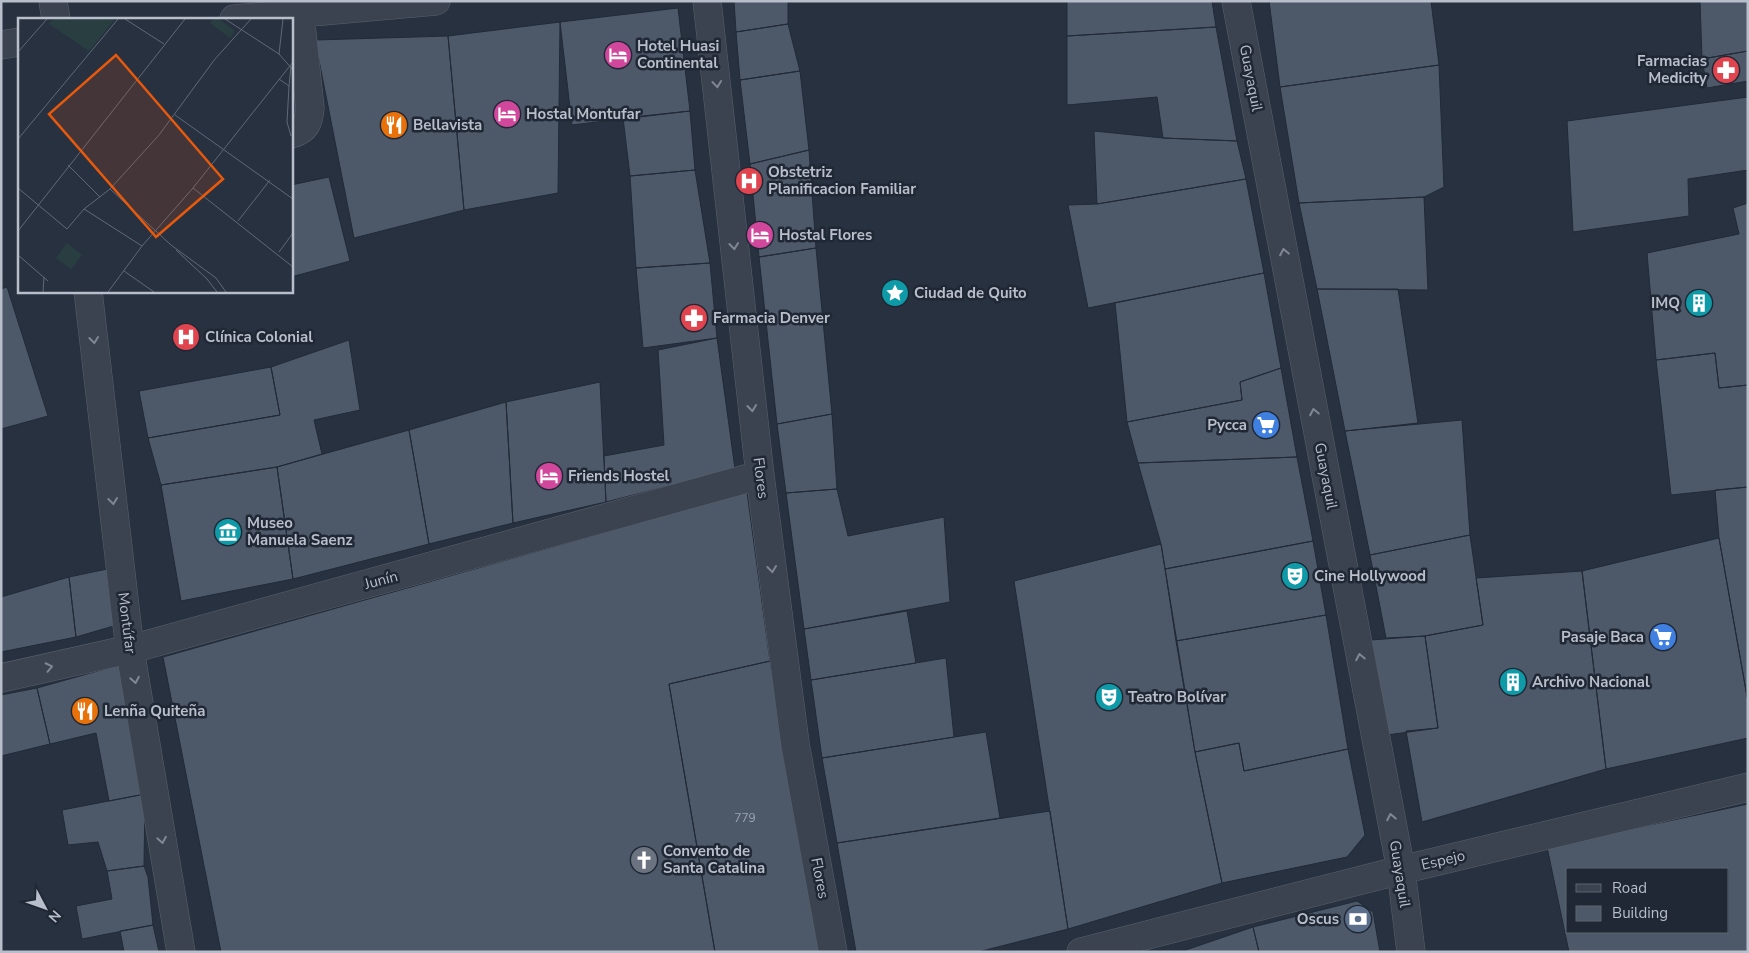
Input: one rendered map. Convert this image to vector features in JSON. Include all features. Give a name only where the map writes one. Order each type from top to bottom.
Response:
[{"type":"street","points":[[53,1],[56,18]]},
{"type":"street","points":[[244,18],[436,1]]},
{"type":"street","name":"Flores","points":[[708,1],[760,476],[795,743],[833,952]]},
{"type":"street","name":"Guayaquil","points":[[1236,1],[1401,870],[1411,952]]},
{"type":"street","points":[[292,134],[306,126],[310,108],[302,33],[296,13]]},
{"type":"street","points":[[1,45],[18,42]]},
{"type":"street","name":"Montúfar","points":[[88,292],[130,650],[181,952]]},
{"type":"street","name":"Junín","points":[[1,678],[130,650],[760,476]]},
{"type":"street","name":"Espejo","points":[[1081,952],[1401,870],[1748,787]]},
{"type":"building","points":[[734,1],[788,1],[788,24],[736,32]]},
{"type":"building","points":[[1067,1],[1212,1],[1216,27],[1067,36]]},
{"type":"building","points":[[1269,1],[1431,1],[1439,65],[1280,87]]},
{"type":"building","points":[[1700,1],[1748,1],[1748,51],[1702,59]]},
{"type":"building","points":[[678,8],[690,111],[572,125],[560,22]]},
{"type":"building","name":"Hostal Montufar","points":[[560,22],[558,193],[464,210],[448,36]]},
{"type":"building","points":[[788,24],[800,71],[740,80],[736,32]]},
{"type":"building","points":[[1216,27],[1237,141],[1163,138],[1157,97],[1067,105],[1067,36]]},
{"type":"building","name":"Bellavista","points":[[448,36],[464,210],[354,238],[315,40]]},
{"type":"building","name":"Farmacias Medicity","points":[[1748,51],[1748,81],[1707,88],[1702,59]]},
{"type":"building","points":[[1439,65],[1444,187],[1424,197],[1299,203],[1280,87]]},
{"type":"building","points":[[800,71],[809,150],[750,164],[740,80]]},
{"type":"building","points":[[1748,97],[1748,170],[1688,179],[1689,216],[1573,232],[1567,121]]},
{"type":"building","points":[[690,111],[695,170],[630,176],[623,118]]},
{"type":"building","points":[[1094,131],[1163,138],[1237,141],[1246,179],[1097,204]]},
{"type":"building","points":[[809,150],[816,248],[759,257],[750,164]]},
{"type":"building","points":[[695,170],[710,263],[636,268],[630,176]]},
{"type":"building","points":[[329,177],[350,261],[292,277],[292,185]]},
{"type":"building","points":[[1246,179],[1264,273],[1088,308],[1068,205],[1097,204]]},
{"type":"building","points":[[1424,197],[1428,290],[1317,289],[1299,203]]},
{"type":"building","name":"IMQ","points":[[1748,203],[1748,385],[1719,388],[1715,353],[1656,360],[1647,253],[1739,234],[1733,208]]},
{"type":"building","points":[[816,248],[832,414],[777,424],[759,257]]},
{"type":"building","points":[[710,263],[717,338],[643,348],[636,268]]},
{"type":"building","points":[[1264,273],[1281,368],[1240,382],[1242,400],[1127,422],[1115,303]]},
{"type":"building","points":[[7,287],[48,416],[1,429],[1,289]]},
{"type":"building","points":[[1317,289],[1398,289],[1418,423],[1345,431]]},
{"type":"building","points":[[717,338],[735,469],[606,502],[604,456],[664,445],[658,350]]},
{"type":"building","points":[[349,340],[360,410],[314,420],[322,454],[277,467],[161,485],[148,438],[280,415],[271,367]]},
{"type":"building","points":[[1715,353],[1719,388],[1748,385],[1748,487],[1671,495],[1656,360]]},
{"type":"building","points":[[271,367],[280,415],[148,438],[139,391]]},
{"type":"building","points":[[1281,368],[1297,457],[1138,463],[1127,422],[1242,400],[1240,382]]},
{"type":"building","points":[[600,382],[606,502],[513,523],[506,402]]},
{"type":"building","points":[[506,402],[513,523],[429,544],[409,430]]},
{"type":"building","points":[[832,414],[837,489],[786,493],[777,424]]},
{"type":"building","points":[[1462,420],[1470,535],[1370,555],[1345,431]]},
{"type":"building","points":[[409,430],[429,544],[293,579],[277,467]]},
{"type":"building","points":[[1297,457],[1313,541],[1165,569],[1161,544],[1138,463]]},
{"type":"building","name":"Museo Manuela Saenz","points":[[277,467],[293,579],[181,601],[161,485]]},
{"type":"building","points":[[1748,487],[1748,702],[1719,538],[1715,490]]},
{"type":"building","points":[[837,489],[848,536],[944,517],[950,602],[804,629],[786,493]]},
{"type":"building","name":"Convento de Santa Catalina","points":[[747,492],[770,661],[669,684],[715,952],[221,952],[163,657]]},
{"type":"building","points":[[1470,535],[1483,625],[1425,636],[1386,638],[1370,555]]},
{"type":"building","name":"Pasaje Baca","points":[[1719,538],[1748,702],[1748,738],[1606,769],[1582,571]]},
{"type":"building","points":[[1313,541],[1326,615],[1176,641],[1165,569]]},
{"type":"building","name":"Teatro Bolívar","points":[[1161,544],[1195,752],[1222,883],[1068,929],[1014,581]]},
{"type":"building","points":[[112,568],[117,625],[76,637],[69,577]]},
{"type":"building","name":"Archivo Nacional","points":[[1582,571],[1606,769],[1422,822],[1406,731],[1438,728],[1425,636],[1483,625],[1476,578]]},
{"type":"building","points":[[69,577],[76,637],[1,652],[1,597]]},
{"type":"building","points":[[907,611],[916,663],[811,680],[804,629]]},
{"type":"building","points":[[1326,615],[1348,749],[1244,771],[1239,743],[1195,752],[1176,641]]},
{"type":"building","points":[[1425,636],[1438,728],[1387,735],[1371,640]]},
{"type":"building","points":[[946,658],[954,737],[822,758],[811,680]]},
{"type":"building","points":[[770,661],[821,952],[715,952],[669,684]]},
{"type":"building","name":"Lenña Quiteña","points":[[119,665],[145,794],[109,801],[96,733],[50,744],[37,688]]},
{"type":"building","points":[[37,688],[50,744],[1,756],[1,695]]},
{"type":"building","points":[[986,732],[1000,818],[837,843],[822,758]]},
{"type":"building","points":[[1239,743],[1244,771],[1348,749],[1365,835],[1347,857],[1222,883],[1195,752]]},
{"type":"building","points":[[145,794],[144,866],[107,871],[98,842],[68,845],[62,810]]},
{"type":"building","points":[[1748,804],[1748,952],[1569,952],[1547,847]]},
{"type":"building","points":[[1050,811],[1068,929],[978,952],[856,952],[837,843]]},
{"type":"building","points":[[144,866],[148,877],[153,925],[82,939],[76,906],[112,899],[107,871]]},
{"type":"building","points":[[1357,901],[1373,912],[1380,952],[1259,952],[1253,927]]},
{"type":"building","points":[[153,925],[159,952],[124,952],[120,931]]},
{"type":"building","points":[[1253,927],[1259,952],[1180,952]]},
{"type":"place","name":"Hotel Huasi Continental","points":[[618,55]]},
{"type":"place","name":"Farmacias Medicity","points":[[1726,70]]},
{"type":"place","name":"Hostal Montufar","points":[[507,114]]},
{"type":"place","name":"Bellavista","points":[[394,125]]},
{"type":"place","name":"Obstetriz Planificacion Familiar","points":[[749,181]]},
{"type":"place","name":"Hostal Flores","points":[[760,235]]},
{"type":"place","name":"Ciudad de Quito","points":[[895,293]]},
{"type":"place","name":"IMQ","points":[[1699,303]]},
{"type":"place","name":"Farmacia Denver","points":[[694,318]]},
{"type":"place","name":"Clínica Colonial","points":[[186,337]]},
{"type":"place","name":"Pycca","points":[[1266,425]]},
{"type":"place","name":"Friends Hostel","points":[[549,476]]},
{"type":"place","name":"Museo Manuela Saenz","points":[[228,532]]},
{"type":"place","name":"Cine Hollywood","points":[[1295,576]]},
{"type":"place","name":"Pasaje Baca","points":[[1663,637]]},
{"type":"place","name":"Archivo Nacional","points":[[1513,682]]},
{"type":"place","name":"Teatro Bolívar","points":[[1109,697]]},
{"type":"place","name":"Lenña Quiteña","points":[[85,711]]},
{"type":"place","name":"Convento de Santa Catalina","points":[[644,860]]},
{"type":"place","name":"Oscus","points":[[1358,919]]}]
